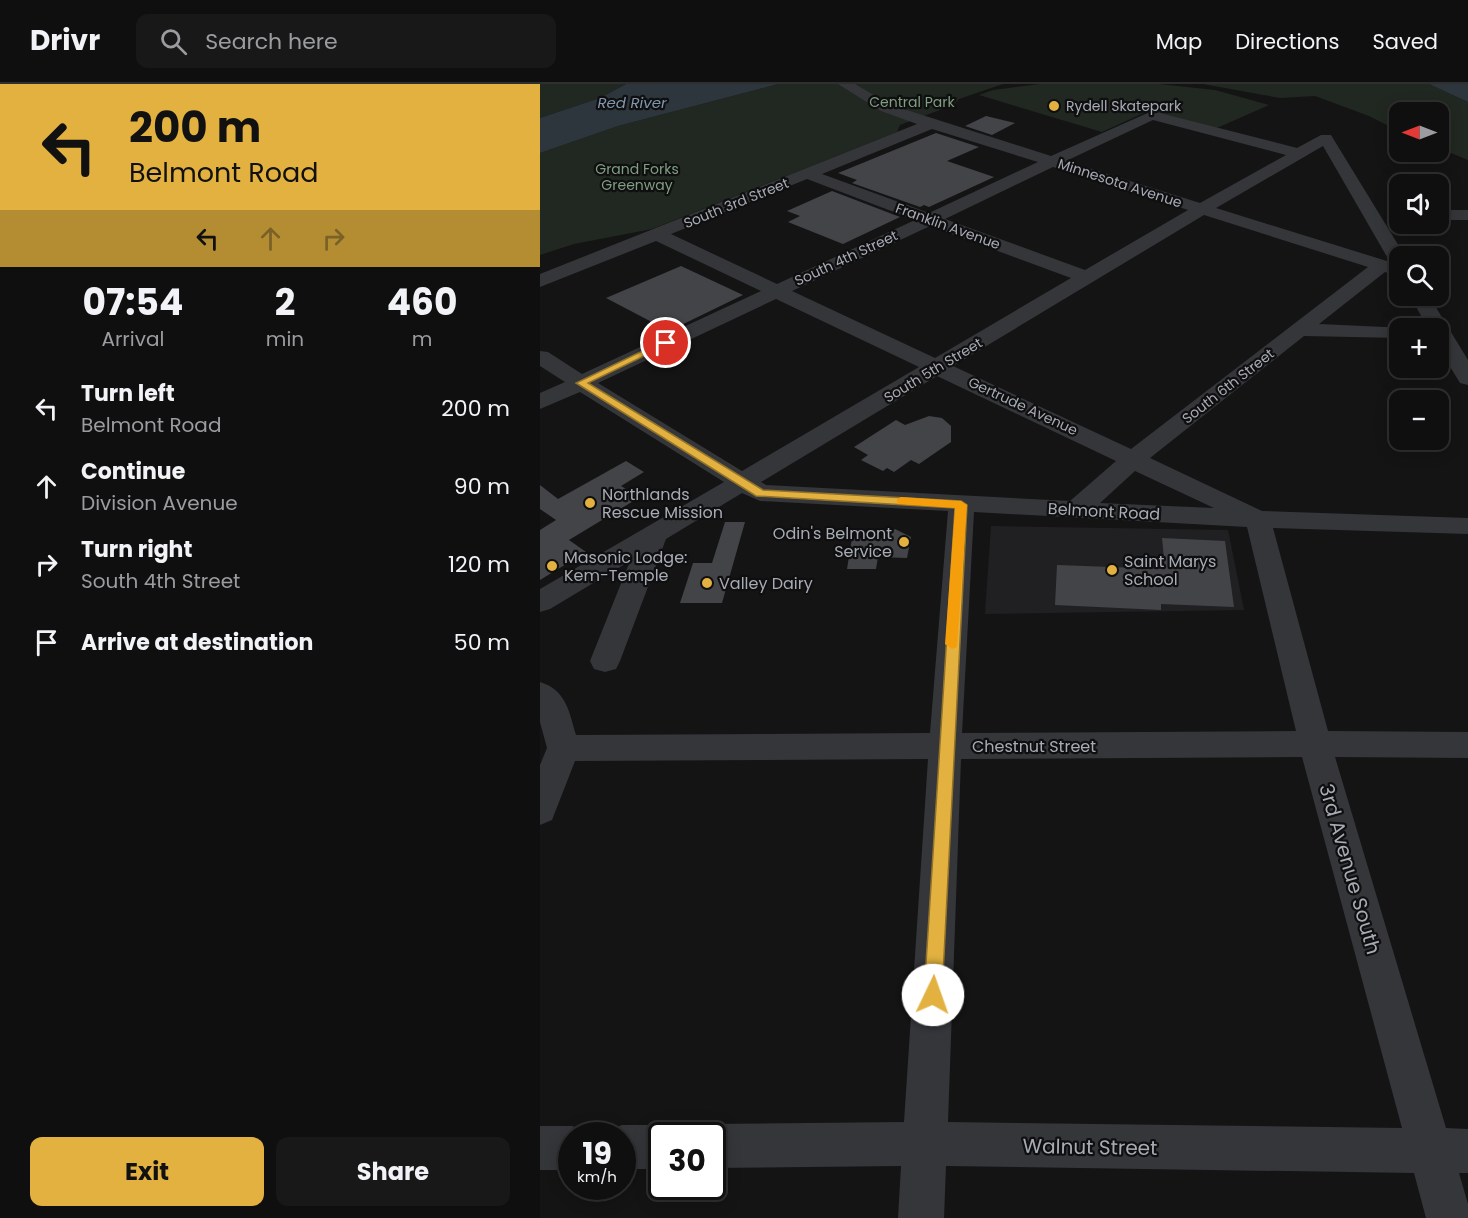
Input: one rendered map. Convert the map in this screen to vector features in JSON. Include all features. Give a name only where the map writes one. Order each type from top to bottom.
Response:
[{"type":"street","name":"Minnesota Avenue","points":[[844,84],[886,108],[931,124],[1389,265]]},
{"type":"street","name":"South 4th Street","points":[[540,402],[1152,115],[1298,153]]},
{"type":"street","name":"South 3rd Street","points":[[540,281],[931,124]]},
{"type":"street","name":"South 5th Street","points":[[540,602],[1326,138],[1371,215]]},
{"type":"street","name":"Franklin Avenue","points":[[808,174],[1088,278]]},
{"type":"street","points":[[1389,215],[1371,215],[1389,255]]},
{"type":"street","points":[[1449,215],[1468,215]]},
{"type":"street","name":"Gertrude Avenue","points":[[656,234],[1258,519]]},
{"type":"street","name":"South 6th Street","points":[[1077,509],[1134,459],[1300,330],[1389,269]]},
{"type":"street","points":[[1300,330],[1389,332]]},
{"type":"street","points":[[1449,342],[1468,378]]},
{"type":"street","name":"Belmont Road","points":[[540,357],[760,493],[1258,519],[1468,526]]},
{"type":"street","points":[[921,1218],[945,747],[961,505]]},
{"type":"street","name":"3rd Avenue South","points":[[1258,519],[1315,744],[1449,1151],[1449,1218]]},
{"type":"street","points":[[605,661],[654,535]]},
{"type":"street","points":[[540,694],[551,704],[563,748],[540,810]]},
{"type":"street","name":"Chestnut Street","points":[[563,748],[1468,745]]},
{"type":"street","name":"Walnut Street","points":[[726,1146],[925,1144],[1449,1151]]},
{"type":"street","points":[[540,1148],[558,1148]]},
{"type":"shaded area","name":"Saint Marys School","points":[[991,526],[1228,530],[1244,610],[985,614]]},
{"type":"green space","points":[[540,84],[626,84],[600,98],[540,118]]},
{"type":"green space","name":"Grand Forks Greenway","points":[[778,84],[1003,84],[959,99],[953,105],[900,125],[897,132],[652,229],[574,244],[540,255],[540,153],[618,126]]},
{"type":"green space","points":[[1040,84],[1159,84],[1215,90],[1269,105],[1217,128],[1148,111],[1102,132],[979,95],[993,90]]},
{"type":"green space","points":[[1203,84],[1429,84],[1468,102],[1468,160],[1449,152],[1449,102],[1389,102],[1389,126],[1315,96],[1280,98]]},
{"type":"water","name":"Red River","points":[[626,84],[778,84],[618,126],[540,153],[540,118],[600,98]]},
{"type":"water","points":[[1429,84],[1468,84],[1468,102]]},
{"type":"building","points":[[986,116],[1015,123],[992,135],[965,126]]},
{"type":"building","points":[[936,133],[979,147],[947,161],[994,177],[929,207],[924,205],[920,207],[852,183],[857,180],[838,173]]},
{"type":"building","points":[[832,191],[900,217],[843,244],[788,222],[800,216],[787,211]]},
{"type":"building","points":[[681,266],[743,295],[669,331],[606,298]]},
{"type":"building","points":[[929,416],[942,418],[951,426],[951,442],[919,464],[911,460],[894,472],[887,468],[883,471],[861,460],[868,455],[854,447],[896,420],[905,425]]},
{"type":"building","name":"Northlands Rescue Mission","points":[[626,461],[644,472],[621,486],[640,497],[569,540],[586,552],[540,580],[540,530],[556,520],[540,509],[540,485],[558,499]]},
{"type":"building","name":"Valley Dairy","points":[[725,522],[745,522],[722,603],[680,603],[693,563],[712,563]]},
{"type":"building","points":[[895,529],[911,537],[907,558],[878,557],[876,569],[847,569],[852,538],[883,538]]},
{"type":"building","points":[[1162,538],[1225,541],[1234,607],[1161,604],[1161,610],[1055,605],[1057,565],[1165,569]]},
{"type":"slow traffic","points":[[901,501],[961,505],[952,644]]},
{"type":"place","name":"Rydell Skatepark","points":[[1054,106]]},
{"type":"place","name":"Northlands Rescue Mission","points":[[590,503]]},
{"type":"place","name":"Odin's Belmont Service","points":[[904,542]]},
{"type":"place","name":"Masonic Lodge: Kem-Temple","points":[[552,566]]},
{"type":"place","name":"Saint Marys School","points":[[1112,570]]},
{"type":"place","name":"Valley Dairy","points":[[707,583]]},
{"type":"route","points":[[666,343],[581,383],[760,493],[961,505],[933,995]]},
{"type":"park label","name":"Central Park","points":[[912,102]]}]
